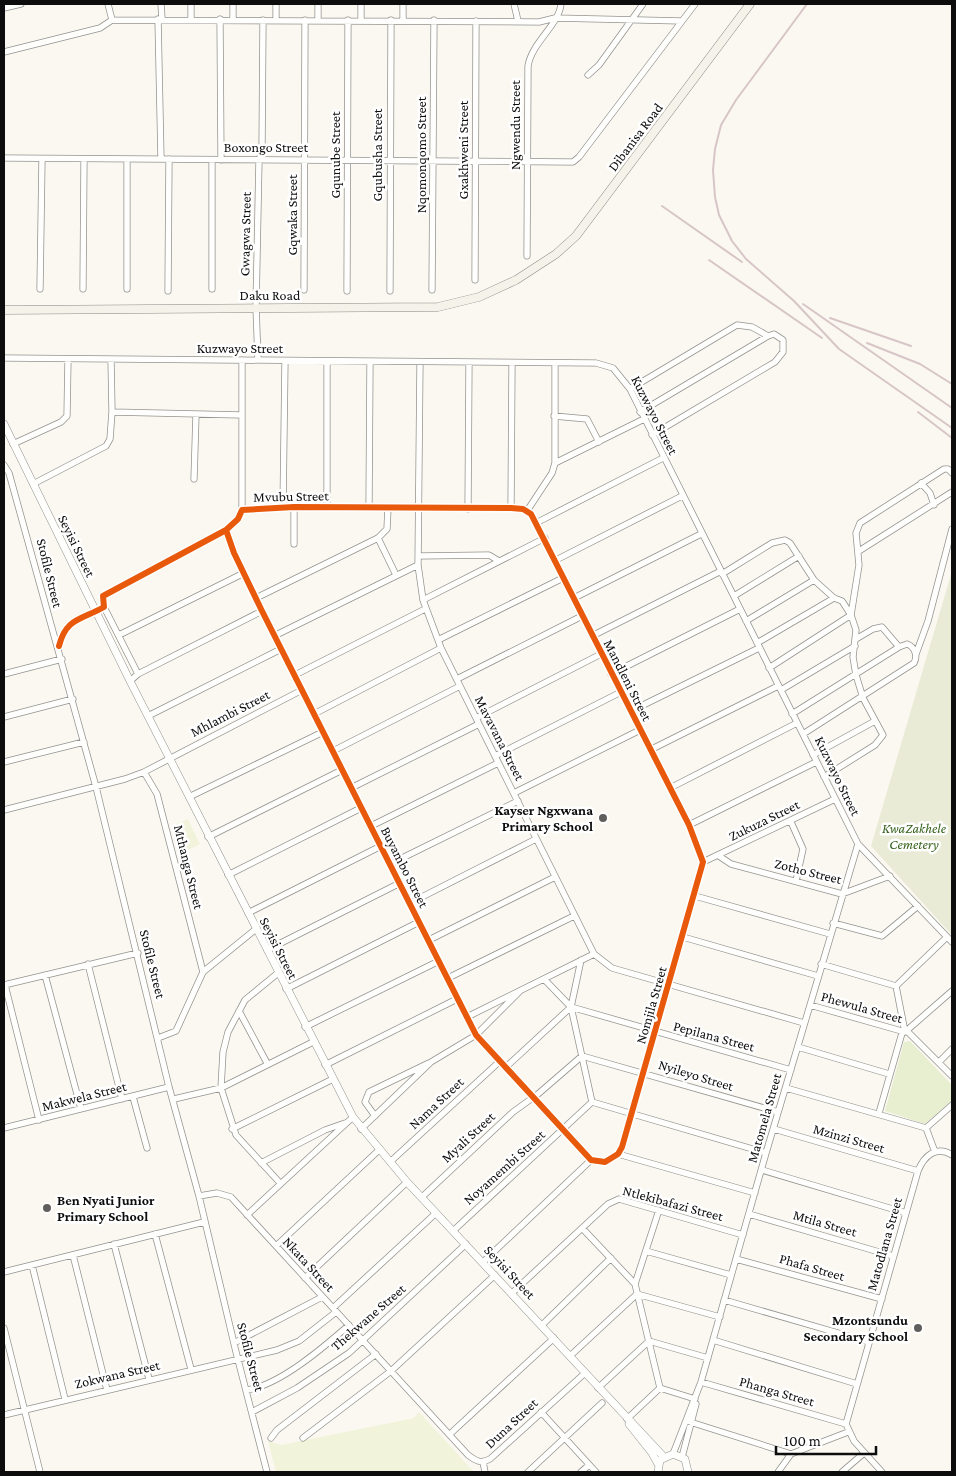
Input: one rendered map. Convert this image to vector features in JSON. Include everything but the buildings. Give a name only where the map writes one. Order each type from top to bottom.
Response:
[{"type":"main road","name":"Dibanisa Road","points":[[528,273],[556,254],[576,236],[750,4]]},
{"type":"main road","name":"Daku Road","points":[[4,310],[438,307],[479,297],[528,273]]},
{"type":"street","points":[[4,8],[21,4]]},
{"type":"street","points":[[108,4],[112,20]]},
{"type":"street","points":[[161,4],[161,159]]},
{"type":"street","points":[[191,4],[191,19]]},
{"type":"street","points":[[233,4],[233,19]]},
{"type":"street","points":[[276,4],[276,20]]},
{"type":"street","points":[[318,4],[318,20]]},
{"type":"street","points":[[361,4],[361,20]]},
{"type":"street","points":[[403,4],[403,20]]},
{"type":"street","points":[[514,4],[518,21]]},
{"type":"street","name":"Ngwendu Street","points":[[527,256],[529,61],[539,40],[555,18],[561,4]]},
{"type":"street","points":[[588,76],[643,4]]},
{"type":"street","points":[[4,52],[100,28],[112,20],[233,19],[539,22],[555,18],[682,21],[695,4]]},
{"type":"street","points":[[220,19],[220,160]]},
{"type":"street","name":"Gwagwa Street","points":[[258,360],[256,307],[259,160],[262,150],[263,20]]},
{"type":"street","name":"Gqwaka Street","points":[[304,290],[306,20]]},
{"type":"street","name":"Gqunube Street","points":[[347,291],[348,20]]},
{"type":"street","name":"Gqubusha Street","points":[[390,20],[390,291]]},
{"type":"street","name":"Nqomonqomo Street","points":[[432,290],[434,20]]},
{"type":"street","name":"Gxakhweni Street","points":[[475,280],[476,21]]},
{"type":"street","name":"Boxongo Street","points":[[4,158],[433,162],[576,161],[682,21]]},
{"type":"street","points":[[40,289],[42,158]]},
{"type":"street","points":[[83,289],[84,159]]},
{"type":"street","points":[[127,159],[127,288]]},
{"type":"street","points":[[168,291],[170,159]]},
{"type":"street","points":[[212,160],[212,289]]},
{"type":"street","points":[[630,389],[737,325],[752,326],[768,336]]},
{"type":"street","points":[[640,412],[768,336],[774,334],[783,340],[783,352],[778,359],[652,435]]},
{"type":"street","name":"Kuzwayo Street","points":[[4,358],[606,365],[618,373],[630,389],[858,844],[952,942]]},
{"type":"street","points":[[13,444],[61,422],[67,416],[68,359]]},
{"type":"street","points":[[33,484],[106,446],[110,439],[112,412],[111,359]]},
{"type":"street","points":[[242,360],[242,510]]},
{"type":"street","points":[[283,507],[285,361]]},
{"type":"street","points":[[326,507],[327,361]]},
{"type":"street","points":[[370,362],[370,507]]},
{"type":"street","name":"Mavavana Street","points":[[420,362],[418,565],[425,609],[440,648],[594,954],[612,968],[804,1023]]},
{"type":"street","points":[[468,509],[469,362]]},
{"type":"street","points":[[511,508],[512,363]]},
{"type":"street","points":[[527,511],[552,473],[554,464],[555,363]]},
{"type":"street","points":[[112,412],[242,415]]},
{"type":"street","points":[[194,479],[196,415]]},
{"type":"street","points":[[554,416],[587,419],[599,442]]},
{"type":"street","points":[[554,464],[644,419]]},
{"type":"street","name":"Seyisi Street","points":[[4,424],[208,837],[312,1042],[333,1079],[350,1120],[542,1325],[626,1419],[652,1453],[658,1468]]},
{"type":"street","points":[[536,523],[663,458]]},
{"type":"street","name":"Stofile Street","points":[[4,465],[9,473],[48,618],[59,646],[73,699],[138,953],[169,1087],[174,1099],[199,1196],[237,1358],[268,1472]]},
{"type":"street","points":[[824,777],[879,742],[883,734],[863,698],[853,657],[855,642],[851,615],[859,551],[856,533],[860,523],[945,469],[952,473]]},
{"type":"street","points":[[921,483],[930,493],[934,505]]},
{"type":"street","points":[[859,551],[952,492]]},
{"type":"street","points":[[556,560],[682,496]]},
{"type":"street","name":"Mvubu Street","points":[[59,646],[62,633],[67,626],[104,607],[103,596],[226,530],[238,519],[242,510],[283,507],[370,507],[511,508],[527,511]]},
{"type":"street","points":[[294,507],[294,544]]},
{"type":"street","points":[[256,598],[378,538],[387,529],[388,508]]},
{"type":"street","name":"Mandleni Street","points":[[527,511],[545,538],[611,674],[689,825],[703,862]]},
{"type":"street","points":[[804,734],[863,698],[914,663],[928,621],[952,529]]},
{"type":"street","name":"Buyambo Street","points":[[226,530],[262,611],[276,635],[281,649],[476,1035],[562,1131],[591,1160]]},
{"type":"street","points":[[574,598],[701,534]]},
{"type":"street","points":[[378,538],[396,575]]},
{"type":"street","points":[[423,600],[545,538]]},
{"type":"street","points":[[592,636],[722,572],[779,540],[790,543],[814,580],[834,598],[842,601],[851,615]]},
{"type":"street","points":[[418,556],[489,555],[499,562]]},
{"type":"street","points":[[734,596],[799,556]]},
{"type":"street","points":[[276,635],[418,565]]},
{"type":"street","points":[[119,635],[244,573]]},
{"type":"street","points":[[438,640],[563,578]]},
{"type":"street","points":[[746,621],[814,580]]},
{"type":"street","points":[[631,711],[758,645],[834,598]]},
{"type":"street","points":[[104,607],[138,674]]},
{"type":"street","points":[[295,675],[425,609]]},
{"type":"street","points":[[611,674],[740,609]]},
{"type":"street","points":[[130,681],[138,674],[262,611]]},
{"type":"street","points":[[770,668],[851,615]]},
{"type":"street","points":[[457,679],[582,616]]},
{"type":"street","points":[[650,750],[780,688],[881,627],[899,647]]},
{"type":"street","points":[[792,714],[899,647],[909,644],[916,654]]},
{"type":"street","points":[[314,714],[440,648]]},
{"type":"street","points":[[148,716],[281,649]]},
{"type":"street","points":[[476,718],[601,654]]},
{"type":"street","points":[[4,674],[62,659]]},
{"type":"street","points":[[333,751],[460,686]]},
{"type":"street","name":"Mhlambi Street","points":[[4,810],[96,787],[144,772],[302,690]]},
{"type":"street","points":[[494,756],[621,692]]},
{"type":"street","points":[[4,717],[73,699]]},
{"type":"street","points":[[814,755],[875,721]]},
{"type":"street","points":[[670,788],[797,723]]},
{"type":"street","points":[[351,788],[479,724]]},
{"type":"street","points":[[514,793],[640,730]]},
{"type":"street","points":[[189,797],[323,732]]},
{"type":"street","points":[[4,762],[84,742]]},
{"type":"street","points":[[689,825],[816,762]]},
{"type":"street","points":[[371,826],[498,763]]},
{"type":"street","points":[[208,837],[342,770]]},
{"type":"street","name":"Mthanga Street","points":[[144,772],[157,794],[203,972]]},
{"type":"street","name":"Zukuza Street","points":[[703,862],[791,822],[835,799]]},
{"type":"street","points":[[390,864],[518,801]]},
{"type":"street","points":[[228,874],[361,808]]},
{"type":"street","points":[[791,822],[803,848],[796,881]]},
{"type":"street","points":[[410,903],[536,839]]},
{"type":"street","name":"Matomela Street","points":[[682,1457],[695,1399],[833,923],[858,844]]},
{"type":"street","points":[[248,913],[381,846]]},
{"type":"street","name":"Zotho Street","points":[[719,856],[732,864],[842,894],[890,876]]},
{"type":"street","name":"Nomjila Street","points":[[618,1154],[622,1147],[670,985],[703,862]]},
{"type":"street","points":[[429,940],[555,877]]},
{"type":"street","points":[[267,950],[400,883]]},
{"type":"street","points":[[695,896],[830,934]]},
{"type":"street","points":[[833,923],[882,936],[918,906]]},
{"type":"street","points":[[448,978],[574,916]]},
{"type":"street","points":[[286,989],[420,922]]},
{"type":"street","points":[[158,1038],[176,1031],[203,972],[256,929]]},
{"type":"street","points":[[683,937],[818,976]]},
{"type":"street","points":[[896,986],[947,937]]},
{"type":"street","points":[[39,1120],[4,985],[138,953]]},
{"type":"street","points":[[468,1017],[594,954]]},
{"type":"street","points":[[581,960],[571,1007],[592,1102],[766,1153]]},
{"type":"street","points":[[305,1027],[438,961]]},
{"type":"street","points":[[88,964],[122,1099]]},
{"type":"street","points":[[821,964],[896,986]]},
{"type":"street","points":[[278,973],[245,1000],[238,1011],[224,1042],[221,1088],[232,1129],[280,1183]]},
{"type":"street","points":[[45,975],[81,1110]]},
{"type":"street","points":[[544,979],[571,1007]]},
{"type":"street","points":[[879,1113],[889,1074],[905,1032],[896,986]]},
{"type":"street","points":[[375,1116],[365,1102],[369,1092],[431,1062],[476,1035],[520,991]]},
{"type":"street","name":"Phewula Street","points":[[810,1005],[905,1032],[952,991]]},
{"type":"street","points":[[325,1064],[457,999]]},
{"type":"street","points":[[506,1068],[571,1007]]},
{"type":"street","name":"Pepilana Street","points":[[571,1007],[656,1033],[791,1070]]},
{"type":"street","points":[[238,1011],[267,1063]]},
{"type":"street","points":[[905,1032],[952,1076]]},
{"type":"street","points":[[174,1099],[221,1088],[267,1063],[312,1042]]},
{"type":"street","points":[[798,1047],[889,1074]]},
{"type":"street","points":[[939,1062],[952,1049]]},
{"type":"street","points":[[533,1097],[582,1056]]},
{"type":"street","name":"Nyileyo Street","points":[[582,1056],[644,1072],[778,1112]]},
{"type":"street","points":[[361,1130],[431,1062]]},
{"type":"street","name":"Nama Street","points":[[390,1162],[499,1062]]},
{"type":"street","points":[[232,1129],[333,1079]]},
{"type":"street","name":"Makwela Street","points":[[4,1128],[169,1087]]},
{"type":"street","points":[[786,1088],[879,1113],[926,1128]]},
{"type":"street","points":[[133,1097],[146,1148]]},
{"type":"street","name":"Myali Street","points":[[422,1198],[513,1112],[533,1097]]},
{"type":"street","name":"Noyamembi Street","points":[[453,1231],[592,1102]]},
{"type":"street","points":[[926,1128],[952,1105]]},
{"type":"street","points":[[262,1163],[325,1130],[350,1120]]},
{"type":"street","points":[[247,1215],[350,1120]]},
{"type":"street","points":[[926,1128],[935,1152],[942,1151],[952,1155]]},
{"type":"street","name":"Mzinzi Street","points":[[774,1129],[918,1170]]},
{"type":"street","points":[[276,1246],[379,1150]]},
{"type":"street","name":"Matodlana Street","points":[[882,1472],[848,1432],[846,1424],[918,1170],[926,1156],[935,1152]]},
{"type":"street","points":[[483,1262],[591,1160],[605,1162],[618,1154],[755,1193]]},
{"type":"street","points":[[762,1170],[906,1213]]},
{"type":"street","points":[[305,1278],[407,1182]]},
{"type":"street","name":"Nkata Street","points":[[199,1196],[223,1194],[231,1197],[391,1371]]},
{"type":"street","name":"Ntlekibafazi Street","points":[[512,1293],[608,1204],[619,1199],[743,1235]]},
{"type":"street","points":[[634,1284],[659,1210]]},
{"type":"street","name":"Zokwana Street","points":[[4,1415],[290,1345],[335,1310],[436,1213]]},
{"type":"street","name":"Mtila Street","points":[[749,1214],[893,1256]]},
{"type":"street","points":[[4,1272],[204,1222]]},
{"type":"street","points":[[582,1228],[634,1284],[663,1389]]},
{"type":"street","points":[[155,1234],[191,1369]]},
{"type":"street","points":[[114,1244],[149,1379]]},
{"type":"street","name":"Thekwane Street","points":[[252,1412],[297,1388],[349,1353],[466,1244]]},
{"type":"street","points":[[646,1252],[732,1276]]},
{"type":"street","points":[[73,1255],[107,1390]]},
{"type":"street","points":[[542,1325],[611,1258]]},
{"type":"street","name":"Phafa Street","points":[[736,1258],[882,1299]]},
{"type":"street","points":[[32,1265],[65,1399]]},
{"type":"street","points":[[304,1438],[391,1371],[495,1275]]},
{"type":"street","points":[[637,1294],[720,1316]]},
{"type":"street","points":[[570,1356],[637,1294]]},
{"type":"street","points":[[234,1343],[322,1297]]},
{"type":"street","points":[[724,1300],[869,1342]]},
{"type":"street","points":[[247,1390],[257,1389],[272,1381],[322,1347],[349,1324]]},
{"type":"street","points":[[4,1328],[40,1472]]},
{"type":"street","points":[[450,1434],[554,1338]]},
{"type":"street","points":[[713,1340],[857,1384]]},
{"type":"street","points":[[649,1341],[708,1358]]},
{"type":"street","points":[[598,1388],[649,1341]]},
{"type":"street","points":[[272,1438],[277,1430],[376,1354]]},
{"type":"street","name":"Duna Street","points":[[391,1371],[468,1455],[483,1462],[490,1460],[585,1373]]},
{"type":"street","name":"Phanga Street","points":[[701,1382],[846,1424]]},
{"type":"street","points":[[663,1389],[695,1399]]},
{"type":"street","points":[[626,1419],[663,1389]]},
{"type":"street","points":[[528,1472],[602,1403]]},
{"type":"street","points":[[541,1412],[596,1472]]},
{"type":"street","name":"Seyisi Street","points":[[626,1419],[634,1424],[664,1456]]},
{"type":"street","points":[[690,1422],[791,1454]]},
{"type":"street","name":"Matomela Street","points":[[673,1454],[690,1422]]},
{"type":"street","points":[[778,1472],[791,1454],[848,1432]]},
{"type":"street","points":[[842,1472],[864,1453]]},
{"type":"street","points":[[658,1468],[664,1456],[673,1454],[682,1457],[687,1462],[688,1472]]},
{"type":"street","points":[[483,1462],[485,1472]]},
{"type":"street","points":[[581,1472],[589,1465]]},
{"type":"green space","name":"KwaZakhele Cemetery","points":[[952,571],[952,935],[871,846]]},
{"type":"green space","points":[[188,819],[200,844],[186,851],[174,825]]},
{"type":"green space","points":[[910,1041],[952,1085],[952,1100],[925,1124],[885,1111],[904,1042]]},
{"type":"green space","points":[[419,1412],[474,1472],[276,1472],[268,1441],[281,1445],[414,1418]]},
{"type":"railway","points":[[807,4],[736,100],[721,125],[715,149],[713,170],[715,197],[719,215],[732,241],[746,259],[794,301],[839,349],[952,428]]},
{"type":"railway","points":[[662,206],[742,262]]},
{"type":"railway","points":[[709,260],[822,338]]},
{"type":"railway","points":[[803,304],[952,408]]},
{"type":"railway","points":[[830,318],[911,346]]},
{"type":"railway","points":[[867,343],[920,364],[952,384]]},
{"type":"railway","points":[[918,412],[952,438]]},
{"type":"cycle path","points":[[59,646],[62,637],[70,625],[104,607],[103,596],[226,530],[238,519],[242,510],[294,507],[511,508],[523,509],[531,514],[689,825],[703,862],[622,1147],[618,1154],[605,1162],[591,1160],[476,1035],[262,611],[234,553],[226,530]]},
{"type":"place","name":"Kayser Ngxwana Primary School","points":[[603,818]]},
{"type":"place","name":"Ben Nyati Junior Primary School","points":[[47,1208]]},
{"type":"place","name":"Mzontsundu Secondary School","points":[[918,1328]]}]
